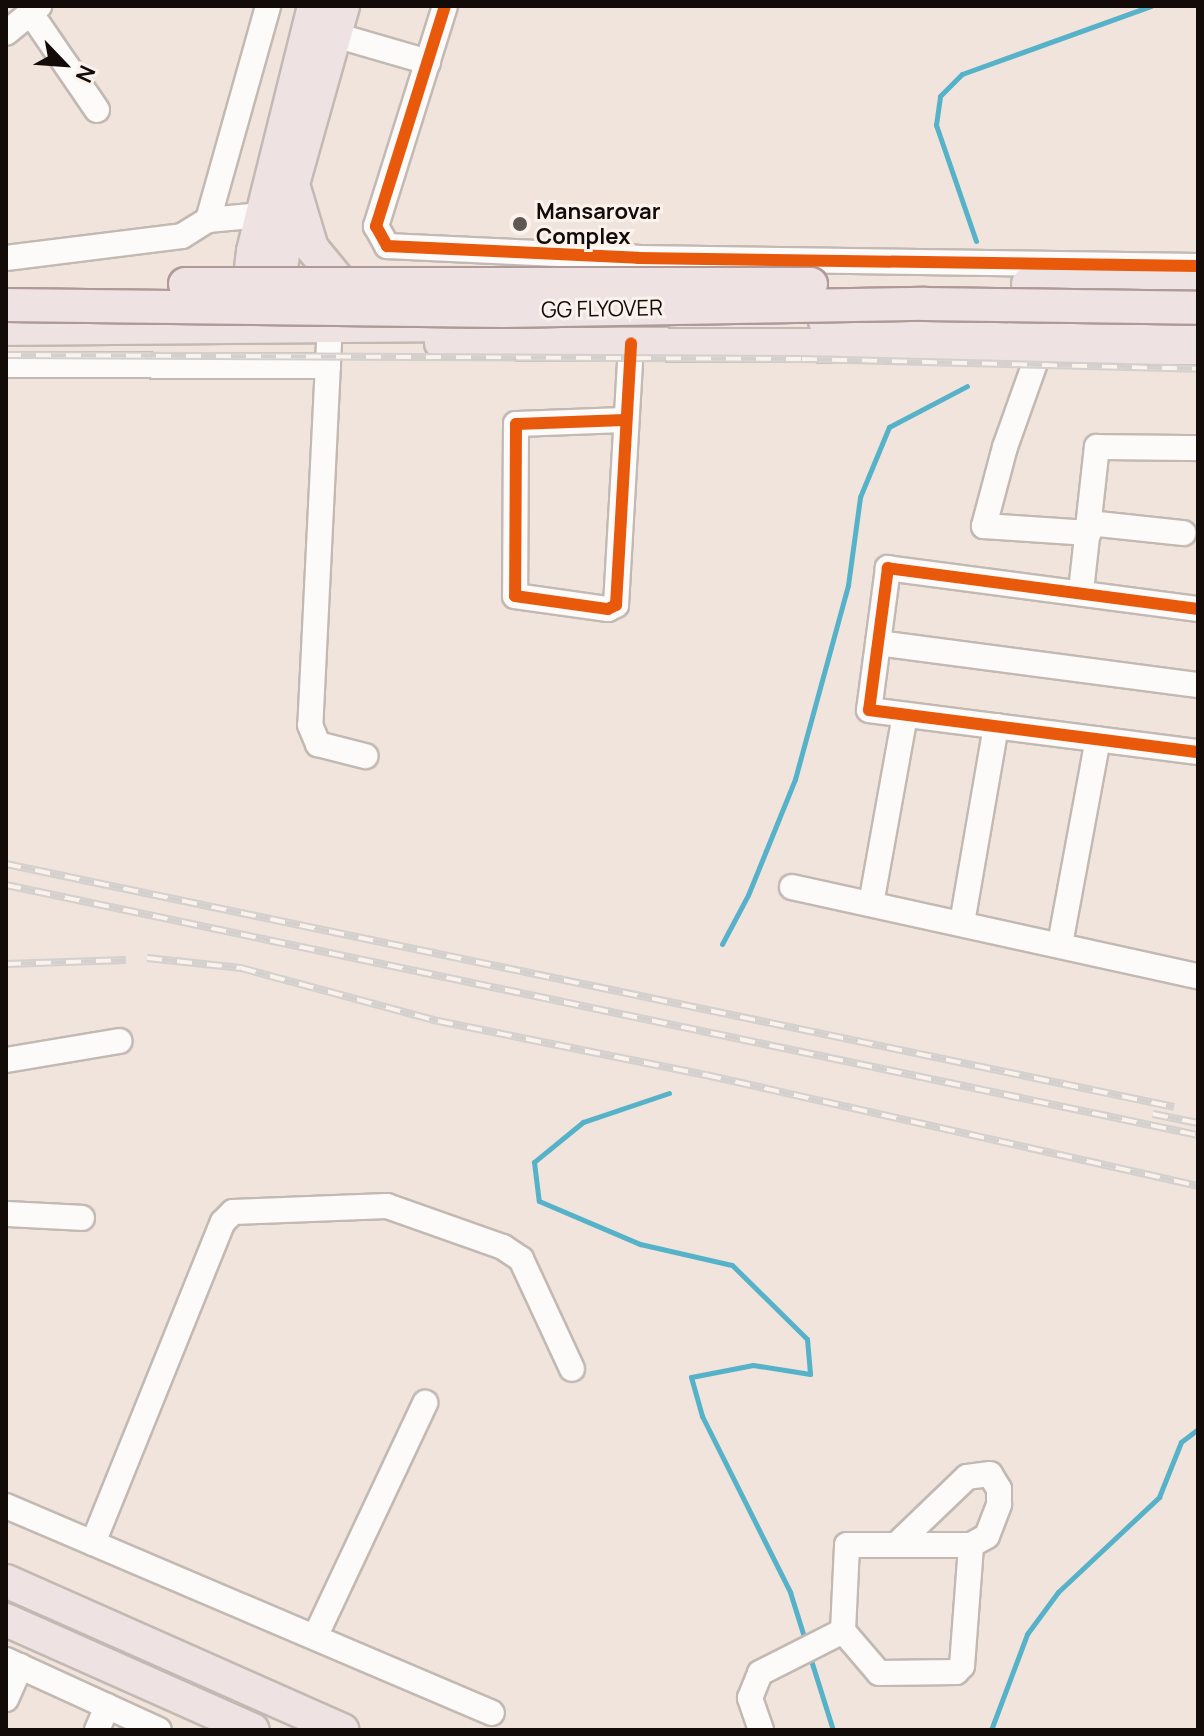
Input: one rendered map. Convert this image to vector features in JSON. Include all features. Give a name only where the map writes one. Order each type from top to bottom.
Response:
[{"type":"main road","points":[[258,337],[260,223],[314,6]]},
{"type":"main road","points":[[258,337],[293,184],[339,21]]},
{"type":"main road","points":[[293,184],[318,257],[331,276],[385,327]]},
{"type":"main road","points":[[184,329],[260,223]]},
{"type":"main road","name":"GG FLYOVER","points":[[6,286],[1198,288]]},
{"type":"main road","name":"GG FLYOVER","points":[[6,305],[503,311],[925,304],[1198,308]]},
{"type":"main road","points":[[6,343],[258,337],[385,327],[632,320],[1198,326]]},
{"type":"main road","points":[[6,329],[184,329],[258,337],[329,355],[631,343],[1198,348]]},
{"type":"main road","points":[[6,1581],[342,1730]]},
{"type":"main road","points":[[6,1620],[253,1730]]},
{"type":"street","points":[[208,220],[268,6]]},
{"type":"street","points":[[445,6],[376,226],[387,246],[638,258],[1198,266]]},
{"type":"street","points":[[6,33],[35,10],[97,110]]},
{"type":"street","points":[[339,21],[428,62]]},
{"type":"street","points":[[6,258],[182,236],[208,220],[260,223]]},
{"type":"street","points":[[625,420],[516,424],[515,596],[608,609],[616,605],[631,343]]},
{"type":"street","points":[[1041,346],[1005,447],[984,526],[1183,533]]},
{"type":"street","points":[[6,365],[329,355],[310,725],[318,744],[365,756]]},
{"type":"street","points":[[1081,591],[1097,447],[1198,448]]},
{"type":"street","points":[[1198,609],[1081,591],[888,568],[869,710],[1198,752]]},
{"type":"street","points":[[878,643],[1198,685]]},
{"type":"street","points":[[871,904],[905,715]]},
{"type":"street","points":[[962,923],[996,726]]},
{"type":"street","points":[[1060,944],[1098,739]]},
{"type":"street","points":[[792,887],[1197,971]]},
{"type":"street","points":[[6,1060],[119,1041]]},
{"type":"street","points":[[93,1543],[223,1222],[233,1212],[387,1206],[503,1247],[521,1259],[572,1369]]},
{"type":"street","points":[[6,1214],[82,1218]]},
{"type":"street","points":[[315,1637],[425,1403]]},
{"type":"street","points":[[836,1634],[847,1545],[896,1545],[971,1545],[987,1536],[999,1504],[999,1489],[990,1474],[967,1477],[896,1545]]},
{"type":"street","points":[[6,1506],[492,1713]]},
{"type":"street","points":[[836,1634],[879,1673],[956,1672],[962,1666],[971,1545]]},
{"type":"street","points":[[761,1730],[750,1698],[753,1683],[760,1673],[836,1634]]},
{"type":"street","points":[[6,1699],[14,1663],[159,1730]]},
{"type":"street","points":[[97,1730],[107,1706]]},
{"type":"waterway","points":[[976,241],[936,125],[940,96],[962,74],[1151,6]]},
{"type":"waterway","points":[[722,944],[748,895],[795,779],[848,585],[860,497],[889,427],[967,386]]},
{"type":"waterway","points":[[669,1093],[583,1122],[534,1162],[539,1201],[640,1244],[732,1265],[807,1339],[810,1374],[753,1365],[691,1377],[702,1416],[790,1592],[805,1640]]},
{"type":"waterway","points":[[991,1730],[1027,1634],[1058,1592],[1159,1497],[1181,1442],[1198,1429]]},
{"type":"waterway","points":[[810,1657],[833,1730]]},
{"type":"railway","points":[[6,355],[802,359],[1198,369]]},
{"type":"railway","points":[[6,864],[1174,1107]]},
{"type":"railway","points":[[6,885],[1198,1135]]},
{"type":"railway","points":[[147,958],[241,968],[438,1021],[706,1075],[1198,1186]]},
{"type":"railway","points":[[6,964],[126,960]]},
{"type":"railway","points":[[1153,1114],[1198,1123]]},
{"type":"cycle path","points":[[445,6],[376,226],[387,246],[638,258],[1198,266]]},
{"type":"cycle path","points":[[625,420],[516,424],[515,596],[608,609],[616,605],[631,343]]},
{"type":"cycle path","points":[[1198,609],[888,568],[869,710],[1198,752]]},
{"type":"place","name":"Mansarovar Complex","points":[[520,224]]}]
